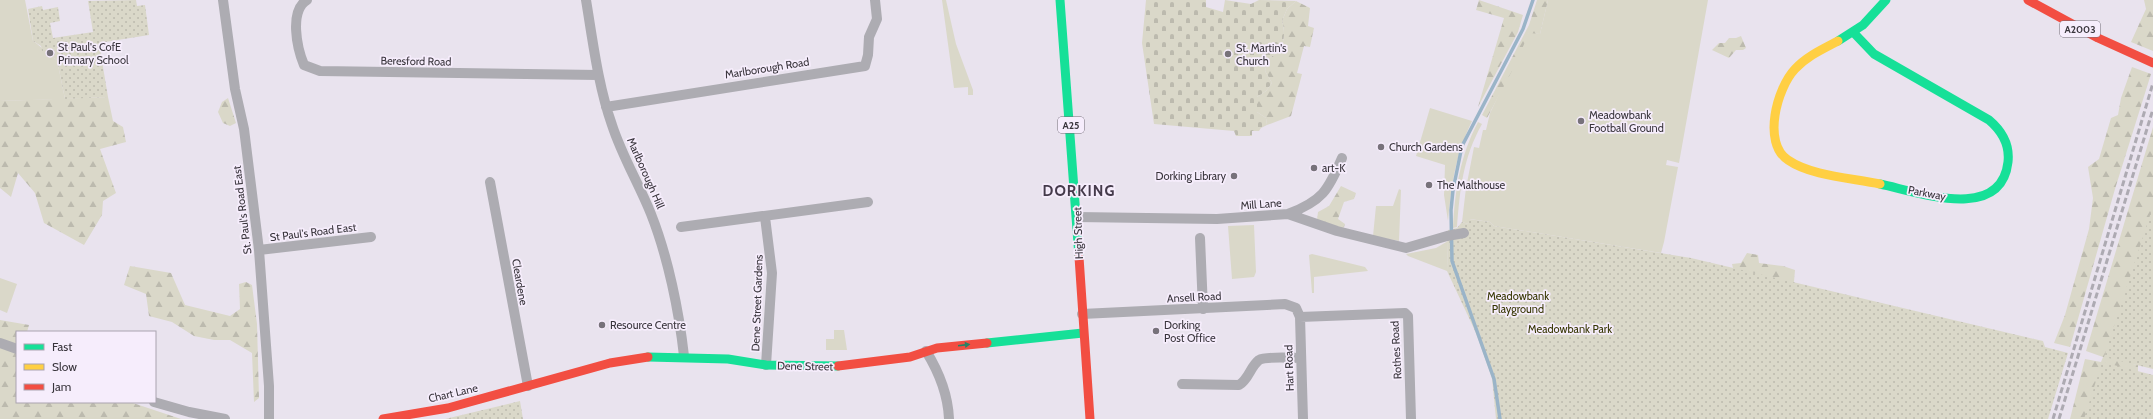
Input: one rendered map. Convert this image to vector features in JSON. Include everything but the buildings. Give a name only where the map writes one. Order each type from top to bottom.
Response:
[{"type":"street","name":"St. Paul's Road East","points":[[223,0],[235,90],[244,129],[259,250],[269,386],[269,419]]},
{"type":"street","name":"Beresford Road","points":[[306,0],[301,3],[297,12],[301,57],[304,64],[320,71],[598,76]]},
{"type":"street","name":"Marlborough Hill","points":[[586,0],[598,76],[606,107],[612,125],[651,214],[659,239],[675,305],[684,356]]},
{"type":"street","name":"Marlborough Road","points":[[606,107],[865,66],[868,55],[869,37],[877,19],[875,0]]},
{"type":"street","name":"High Street","points":[[1060,0],[1077,216],[1083,333],[1090,419]]},
{"type":"street","name":"Parkway","points":[[1854,32],[1861,42],[1874,54],[1976,112],[2000,129],[2006,141],[2009,155],[2008,168],[2003,180],[1993,192],[1972,200],[1961,200],[1807,168],[1791,162],[1782,155],[1776,146],[1773,126],[1782,92],[1787,80],[1795,69],[1813,54],[1854,32],[1867,22],[1886,0]]},
{"type":"street","name":"A2003","points":[[2028,0],[2134,56],[2153,63]]},
{"type":"street","points":[[1288,214],[1312,204],[1322,195],[1330,186],[1342,158]]},
{"type":"street","name":"Cleardene","points":[[490,182],[528,386]]},
{"type":"street","points":[[681,227],[765,217],[868,202]]},
{"type":"street","name":"Mill Lane","points":[[1077,216],[1201,219],[1288,214],[1337,232],[1406,248],[1456,234]]},
{"type":"street","name":"Dene Street Gardens","points":[[765,217],[772,272],[766,365]]},
{"type":"street","name":"St Paul's Road East","points":[[259,250],[371,237]]},
{"type":"street","points":[[1200,238],[1203,309]]},
{"type":"street","name":"Ansell Road","points":[[1082,314],[1285,304],[1296,308],[1300,317]]},
{"type":"street","name":"Rothes Road","points":[[1300,317],[1405,313],[1408,316],[1411,419]]},
{"type":"street","name":"Hart Road","points":[[1300,317],[1303,419]]},
{"type":"street","name":"Dene Street","points":[[528,386],[610,363],[657,356],[728,359],[766,365],[833,367],[861,365],[910,357],[926,351],[966,344],[1083,333]]},
{"type":"street","points":[[0,343],[16,349]]},
{"type":"street","points":[[926,351],[940,377],[948,408],[949,419]]},
{"type":"street","points":[[1182,384],[1239,385],[1246,381],[1259,360],[1265,358],[1301,358]]},
{"type":"street","name":"Chart Lane","points":[[383,419],[448,408],[528,386]]},
{"type":"street","points":[[156,403],[189,412],[225,419]]},
{"type":"green space","points":[[0,0],[25,0],[33,41],[57,60],[65,99],[0,101]]},
{"type":"green space","points":[[136,0],[137,6],[145,5],[149,35],[99,43],[108,97],[65,99],[57,60],[47,54],[43,55],[41,46],[33,41],[28,9],[42,6],[43,10],[58,7],[60,21],[50,23],[53,38],[93,32],[88,1]]},
{"type":"green space","points":[[942,0],[946,0],[956,44],[973,90],[973,95],[968,95],[968,87],[954,88]]},
{"type":"green space","points":[[1146,0],[1206,0],[1206,7],[1223,12],[1225,0],[1251,4],[1259,0],[1296,1],[1287,9],[1282,21],[1284,38],[1280,48],[1268,59],[1265,71],[1272,83],[1266,91],[1257,97],[1257,112],[1266,118],[1267,125],[1259,131],[1252,131],[1252,136],[1236,136],[1234,131],[1154,124],[1142,43]]},
{"type":"green space","points":[[1479,0],[1523,15],[1518,32],[1478,107],[1504,18],[1476,10]]},
{"type":"green space","points":[[1537,0],[1548,0],[1540,34],[1529,33],[1514,67],[1487,118],[1482,115],[1529,25]]},
{"type":"green space","name":"Meadowbank Football Ground","points":[[1548,0],[1708,0],[1679,163],[1667,160],[1666,165],[1678,167],[1661,253],[1494,226],[1490,222],[1470,219],[1468,224],[1462,222],[1466,188],[1474,147],[1479,148],[1483,130],[1486,130],[1490,113],[1529,32],[1540,34]]},
{"type":"green space","points":[[2144,0],[2153,0],[2153,51],[2131,42],[2146,9]]},
{"type":"green space","points":[[1296,1],[1310,8],[1308,26],[1314,28],[1310,47],[1304,46],[1297,73],[1302,74],[1291,116],[1267,125],[1266,118],[1257,112],[1257,97],[1266,91],[1272,83],[1265,71],[1268,59],[1280,48],[1284,38],[1282,21],[1287,9]]},
{"type":"green space","points":[[1741,36],[1746,48],[1743,50],[1736,50],[1729,58],[1712,50],[1719,43],[1725,43],[1729,38]]},
{"type":"green space","points":[[2132,67],[2151,74],[2115,189],[2070,347],[2054,343],[2065,315],[2089,229],[2093,198],[2088,167],[2099,159],[2111,118],[2118,115],[2121,98]]},
{"type":"green space","points":[[108,97],[113,121],[123,127],[126,142],[100,149],[116,193],[103,201],[102,215],[84,245],[44,223],[35,193],[18,173],[11,197],[0,188],[0,101]]},
{"type":"green space","points":[[228,98],[236,123],[230,126],[223,123],[218,112],[222,102]]},
{"type":"green space","points":[[1430,108],[1472,121],[1466,134],[1455,170],[1448,221],[1444,195],[1445,165],[1416,156]]},
{"type":"green space","points":[[1478,122],[1482,124],[1470,149],[1461,187],[1457,227],[1453,228],[1455,200],[1463,160]]},
{"type":"green space","points":[[2153,127],[2153,290],[2133,364],[2138,365],[2138,372],[2103,419],[2070,419],[2085,359],[2101,362],[2103,357],[2086,351]]},
{"type":"green space","points":[[1341,186],[1356,193],[1354,199],[1344,202],[1338,219],[1345,224],[1343,230],[1317,220],[1318,212],[1329,206]]},
{"type":"green space","points":[[1399,189],[1401,190],[1399,241],[1373,236],[1376,206],[1393,206]]},
{"type":"green space","points":[[2153,206],[2153,369],[2104,357]]},
{"type":"green space","points":[[1469,219],[1490,222],[1494,226],[1691,258],[2043,341],[2045,347],[2068,353],[2048,419],[1496,419],[1492,378],[1476,333],[1447,271],[1448,230],[1457,228],[1462,222],[1468,224]]},
{"type":"green space","points":[[1254,225],[1256,272],[1254,277],[1232,279],[1228,226]]},
{"type":"green space","points":[[1448,241],[1447,271],[1406,254],[1436,248]]},
{"type":"green space","points":[[1747,253],[1758,255],[1759,263],[1783,266],[1795,270],[1794,282],[1789,291],[1735,276],[1732,264],[1741,263]]},
{"type":"green space","points":[[1312,254],[1365,267],[1368,271],[1314,277],[1314,293],[1312,293],[1309,255]]},
{"type":"green space","points":[[130,266],[171,273],[185,305],[230,316],[240,309],[239,284],[246,282],[252,285],[257,324],[259,398],[254,402],[252,353],[230,340],[214,340],[194,336],[172,322],[149,316],[146,294],[124,285]]},
{"type":"green space","points":[[0,278],[17,284],[7,313],[0,310]]},
{"type":"green space","points":[[0,320],[29,325],[27,331],[16,331],[16,403],[133,403],[181,419],[0,419]]},
{"type":"green space","points":[[834,330],[844,330],[847,350],[826,350],[826,339],[834,339]]},
{"type":"green space","points":[[2102,362],[2153,375],[2153,419],[2084,419]]},
{"type":"green space","points":[[520,401],[523,419],[445,419]]},
{"type":"waterway","points":[[1500,419],[1494,379],[1452,261],[1451,210],[1453,190],[1462,146],[1523,29],[1533,0]]},
{"type":"railway","points":[[2053,419],[2153,83]]},
{"type":"railway","points":[[2059,419],[2153,109]]},
{"type":"traffic: fast","points":[[1060,0],[1079,257]]},
{"type":"traffic: fast","points":[[1838,41],[1863,25],[1886,0]]},
{"type":"traffic: fast","points":[[1853,32],[1874,54],[1989,120],[2001,133],[2008,149],[2008,162],[2002,181],[1990,192],[1974,198],[1956,199],[1935,197],[1880,184]]},
{"type":"traffic: fast","points":[[987,343],[1083,333]]},
{"type":"traffic: fast","points":[[648,357],[728,359],[766,365],[838,366]]},
{"type":"traffic: slow","points":[[1838,41],[1805,60],[1788,78],[1778,102],[1775,115],[1774,129],[1776,141],[1780,152],[1788,160],[1808,170],[1832,176],[1880,184]]},
{"type":"traffic: jam","points":[[2028,0],[2098,38],[2153,63]]},
{"type":"traffic: jam","points":[[1079,257],[1090,419]]},
{"type":"traffic: jam","points":[[838,366],[910,357],[937,348],[987,343]]},
{"type":"traffic: jam","points":[[383,419],[448,408],[610,363],[648,357]]},
{"type":"place","name":"St Paul's CofE Primary School","points":[[50,53]]},
{"type":"place","name":"St. Martin's Church","points":[[1228,54]]},
{"type":"place","name":"Meadowbank Football Ground","points":[[1581,121]]},
{"type":"place","name":"Church Gardens","points":[[1381,147]]},
{"type":"place","name":"art-K","points":[[1314,168]]},
{"type":"place","name":"Dorking Library","points":[[1234,176]]},
{"type":"place","name":"The Malthouse","points":[[1429,185]]},
{"type":"place","name":"Resource Centre","points":[[602,325]]},
{"type":"place","name":"Dorking Post Office","points":[[1156,331]]},
{"type":"district","name":"DORKING","points":[[1079,191]]},
{"type":"park label","name":"Meadowbank Playground","points":[[1518,302]]},
{"type":"park label","name":"Meadowbank Park","points":[[1570,329]]}]
